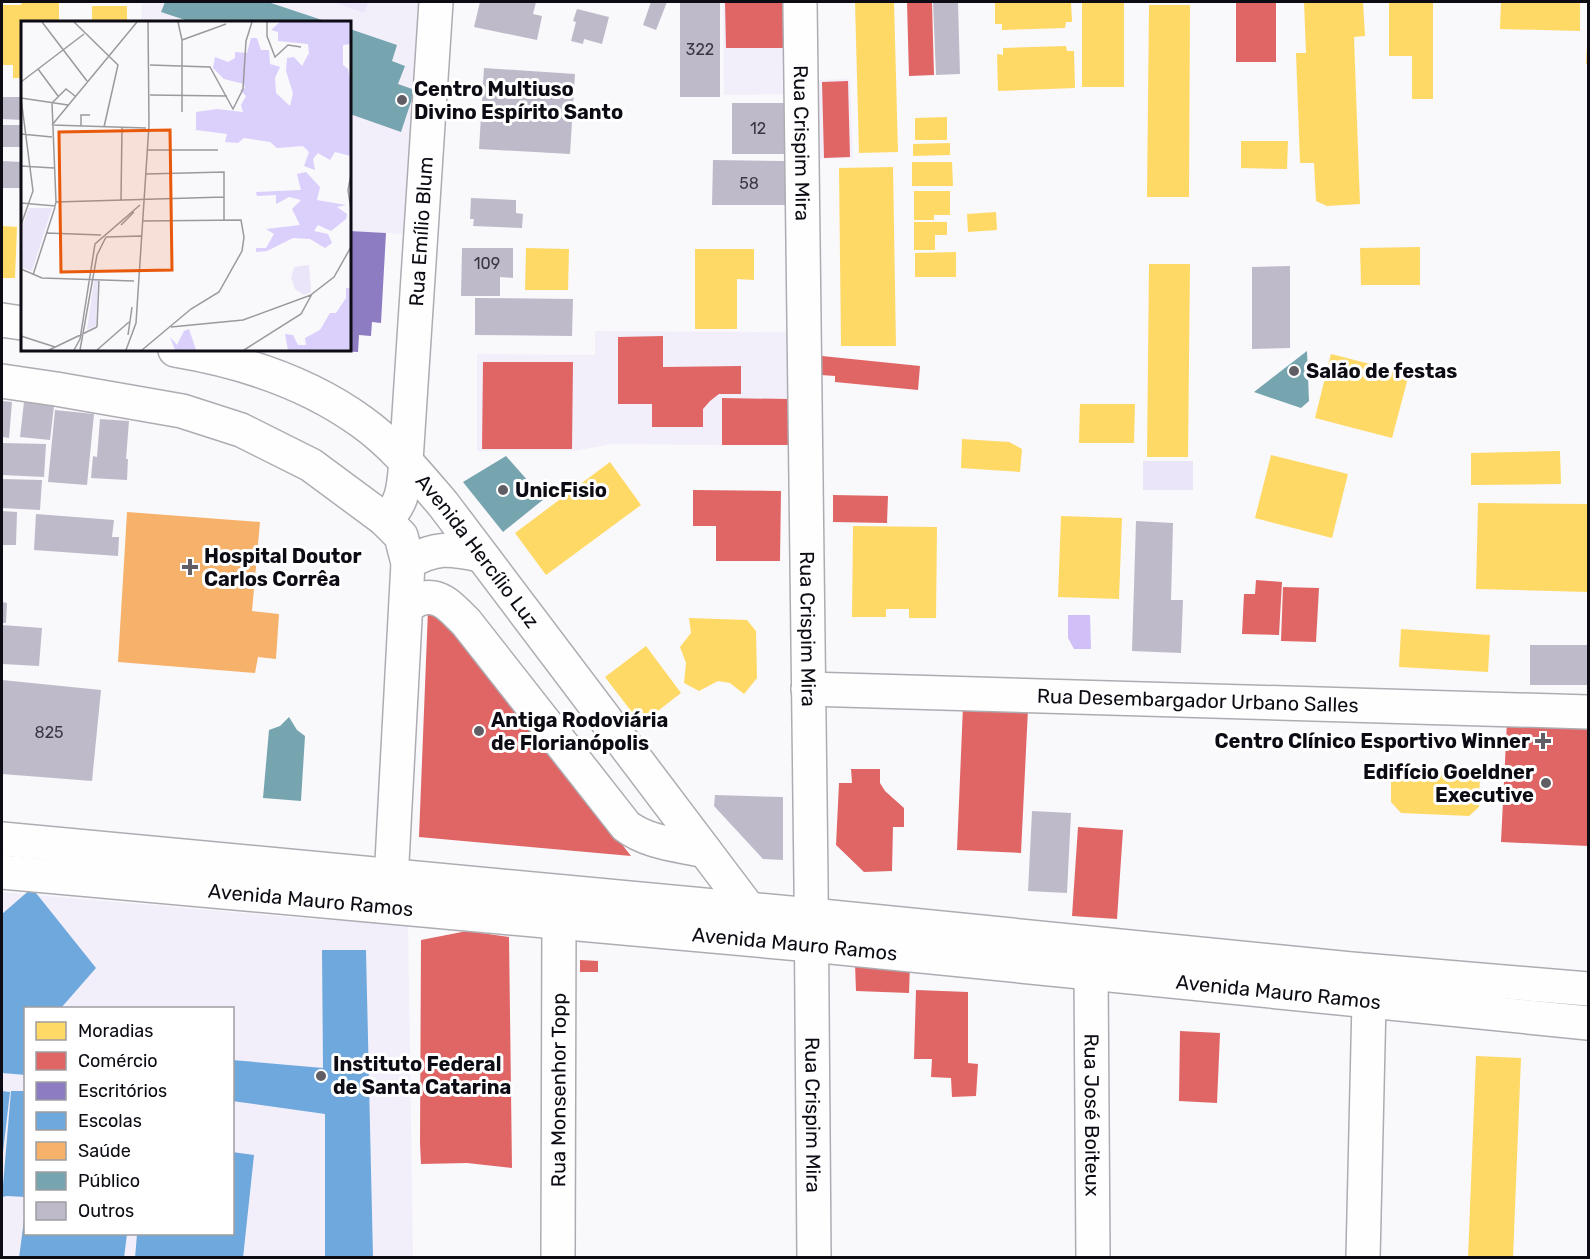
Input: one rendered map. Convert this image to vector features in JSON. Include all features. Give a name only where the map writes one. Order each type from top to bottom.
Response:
[{"type":"main road","name":"Rua Emílio Blum","points":[[384,519],[391,514],[403,492],[436,2]]},
{"type":"main road","name":"Rua Crispim Mira","points":[[800,2],[814,1257]]},
{"type":"main road","points":[[2,320],[21,323]]},
{"type":"main road","name":"Avenida Hercílio Luz","points":[[180,351],[227,360],[281,378],[309,391],[363,423],[406,461],[443,504],[749,909]]},
{"type":"main road","points":[[2,381],[183,411],[241,430],[311,465],[384,519],[400,536],[408,563],[390,892]]},
{"type":"main road","points":[[408,563],[422,555],[442,550],[480,555]]},
{"type":"main road","points":[[406,606],[430,597],[445,602],[466,622],[626,826],[636,834],[648,838],[705,851]]},
{"type":"main road","name":"Rua Desembargador Urbano Salles","points":[[808,689],[1588,712]]},
{"type":"main road","name":"Avenida Mauro Ramos","points":[[2,839],[390,892],[559,922],[728,938],[811,930],[1351,969],[1588,989]]},
{"type":"main road","name":"Avenida Mauro Ramos","points":[[2,872],[749,909],[811,930],[1091,973],[1588,1023]]},
{"type":"main road","points":[[728,938],[746,926],[749,909]]},
{"type":"main road","name":"Rua Monsenhor Topp","points":[[558,1257],[559,922]]},
{"type":"main road","name":"Rua José Boiteux","points":[[1091,973],[1093,1257]]},
{"type":"main road","points":[[1363,1257],[1369,1002]]},
{"type":"shaded area","points":[[142,2],[422,2],[405,234],[351,231],[351,21],[141,21]]},
{"type":"shaded area","points":[[334,2],[368,2],[364,13]]},
{"type":"shaded area","points":[[723,2],[788,2],[789,94],[724,95]]},
{"type":"shaded area","points":[[850,79],[853,158],[818,159],[817,80]]},
{"type":"shaded area","points":[[595,331],[788,332],[788,399],[723,398],[722,445],[611,444],[575,451],[477,451],[477,354],[595,355]]},
{"type":"shaded area","points":[[1143,461],[1193,461],[1193,490],[1143,490]]},
{"type":"shaded area","points":[[1068,615],[1090,615],[1091,649],[1074,649],[1068,638]]},
{"type":"shaded area","name":"Instituto Federal de Santa Catarina","points":[[2,892],[323,920],[408,922],[413,1257],[2,1257]]},
{"type":"building: Moradias","points":[[23,2],[59,2],[59,21],[21,21],[21,78],[13,78],[13,65],[2,65],[2,5],[20,5]]},
{"type":"building: Moradias","points":[[855,2],[894,2],[898,152],[859,153]]},
{"type":"building: Moradias","points":[[995,2],[1071,2],[1072,22],[1066,22],[1065,28],[1002,30],[1002,24],[995,24]]},
{"type":"building: Moradias","points":[[1082,2],[1124,2],[1124,87],[1082,87]]},
{"type":"building: Moradias","points":[[1304,2],[1363,2],[1365,36],[1354,37],[1360,204],[1327,206],[1316,201],[1314,163],[1300,163],[1296,53],[1306,53]]},
{"type":"building: Moradias","points":[[1389,2],[1433,2],[1433,99],[1412,99],[1412,56],[1389,56]]},
{"type":"building: Moradias","points":[[1501,2],[1580,2],[1580,31],[1500,29]]},
{"type":"building: Moradias","points":[[1149,5],[1190,5],[1189,197],[1147,197]]},
{"type":"building: Moradias","points":[[92,6],[127,6],[127,21],[92,21]]},
{"type":"building: Moradias","points":[[1587,45],[1588,64],[1586,64]]},
{"type":"building: Moradias","points":[[1066,46],[1067,51],[1074,51],[1075,88],[998,91],[997,54],[1003,55],[1003,48]]},
{"type":"building: Moradias","points":[[947,117],[947,140],[915,140],[915,118]]},
{"type":"building: Moradias","points":[[1241,141],[1288,141],[1287,169],[1241,168]]},
{"type":"building: Moradias","points":[[950,143],[950,155],[913,156],[913,144]]},
{"type":"building: Moradias","points":[[912,162],[952,162],[953,186],[912,186]]},
{"type":"building: Moradias","points":[[893,167],[896,346],[841,346],[839,168]]},
{"type":"building: Moradias","points":[[914,191],[950,191],[950,215],[934,215],[934,220],[914,220]]},
{"type":"building: Moradias","points":[[996,212],[997,230],[968,232],[967,214]]},
{"type":"building: Moradias","points":[[914,222],[947,222],[947,235],[935,235],[935,250],[914,250]]},
{"type":"building: Moradias","points":[[2,226],[17,227],[15,278],[2,278]]},
{"type":"building: Moradias","points":[[1420,247],[1420,285],[1361,285],[1360,248]]},
{"type":"building: Moradias","points":[[526,248],[569,249],[568,290],[525,290]]},
{"type":"building: Moradias","points":[[695,249],[754,249],[754,280],[737,279],[737,329],[695,329]]},
{"type":"building: Moradias","points":[[956,252],[956,277],[915,277],[915,253]]},
{"type":"building: Moradias","points":[[1149,264],[1190,264],[1188,457],[1147,457]]},
{"type":"building: Moradias","points":[[1331,354],[1409,374],[1392,438],[1315,418]]},
{"type":"building: Moradias","points":[[1080,404],[1135,404],[1134,443],[1079,443]]},
{"type":"building: Moradias","points":[[962,439],[1009,442],[1022,449],[1020,472],[961,468]]},
{"type":"building: Moradias","points":[[1560,451],[1561,484],[1471,485],[1471,453]]},
{"type":"building: Moradias","points":[[1271,455],[1348,474],[1332,538],[1255,518]]},
{"type":"building: Moradias","points":[[610,462],[641,505],[546,575],[515,533]]},
{"type":"building: Moradias","points":[[1478,503],[1588,504],[1588,592],[1476,589]]},
{"type":"building: Moradias","points":[[1061,516],[1122,518],[1119,599],[1058,597]]},
{"type":"building: Moradias","points":[[853,526],[937,527],[936,618],[909,618],[909,609],[886,609],[886,617],[852,617]]},
{"type":"building: Moradias","points":[[689,618],[747,620],[756,631],[757,678],[744,694],[730,683],[718,681],[699,691],[684,683],[686,663],[680,647],[691,633]]},
{"type":"building: Moradias","points":[[1401,629],[1490,635],[1488,672],[1399,667]]},
{"type":"building: Moradias","points":[[646,646],[681,693],[641,724],[605,677]]},
{"type":"building: Moradias","points":[[1391,769],[1480,772],[1479,807],[1469,816],[1401,813],[1391,802]]},
{"type":"building: Moradias","points":[[1476,1056],[1521,1058],[1513,1258],[1468,1258]]},
{"type":"building: Comércio","points":[[725,2],[783,2],[783,48],[726,48]]},
{"type":"building: Comércio","points":[[907,2],[932,2],[934,75],[909,76]]},
{"type":"building: Comércio","points":[[1236,2],[1276,2],[1276,62],[1236,62]]},
{"type":"building: Comércio","points":[[848,81],[850,157],[824,158],[822,82]]},
{"type":"building: Comércio","points":[[663,336],[663,367],[741,366],[741,394],[719,394],[710,401],[703,409],[703,427],[652,427],[652,404],[618,404],[618,337]]},
{"type":"building: Comércio","points":[[822,356],[920,366],[918,390],[835,382],[835,376],[821,375]]},
{"type":"building: Comércio","points":[[483,362],[573,362],[572,449],[482,449]]},
{"type":"building: Comércio","points":[[722,398],[788,399],[788,445],[722,445]]},
{"type":"building: Comércio","points":[[693,490],[781,491],[780,561],[716,561],[716,526],[693,526]]},
{"type":"building: Comércio","points":[[833,495],[888,496],[887,523],[833,522]]},
{"type":"building: Comércio","points":[[1256,580],[1282,582],[1279,635],[1242,634],[1244,594],[1255,594]]},
{"type":"building: Comércio","points":[[1283,587],[1319,588],[1316,642],[1281,641]]},
{"type":"building: Comércio","name":"Antiga Rodoviária de Florianópolis","points":[[428,610],[452,624],[631,856],[419,837]]},
{"type":"building: Comércio","points":[[963,706],[1028,709],[1021,853],[957,850]]},
{"type":"building: Comércio","name":"Edifício Goeldner Executive","points":[[1507,721],[1588,725],[1588,846],[1501,842]]},
{"type":"building: Comércio","points":[[851,769],[880,769],[880,783],[885,791],[904,808],[904,827],[893,827],[892,871],[864,872],[836,845],[839,783],[852,783]]},
{"type":"building: Comércio","points":[[1078,827],[1123,830],[1117,919],[1072,916]]},
{"type":"building: Comércio","points":[[467,931],[509,937],[512,1168],[467,1163],[421,1164],[421,940]]},
{"type":"building: Comércio","points":[[580,960],[598,961],[598,972],[580,972]]},
{"type":"building: Comércio","points":[[855,964],[910,964],[909,993],[856,991]]},
{"type":"building: Comércio","points":[[916,990],[968,992],[968,1063],[978,1064],[976,1096],[952,1097],[951,1078],[931,1077],[932,1059],[914,1059]]},
{"type":"building: Comércio","points":[[1180,1031],[1220,1033],[1217,1103],[1179,1101]]},
{"type":"building: Escritórios","points":[[351,231],[386,233],[381,323],[372,322],[371,336],[359,335],[358,352],[340,351],[351,351]]},
{"type":"building: Escolas","points":[[32,888],[96,968],[62,1007],[24,1007],[24,1075],[2,1073],[2,914]]},
{"type":"building: Escolas","points":[[322,950],[366,950],[373,1258],[325,1258],[325,1114],[234,1101],[234,1060],[323,1068]]},
{"type":"building: Escolas","points":[[2,1091],[10,1092],[3,1152],[2,1152]]},
{"type":"building: Escolas","points":[[11,1091],[24,1091],[24,1197],[2,1197]]},
{"type":"building: Escolas","points":[[234,1152],[254,1155],[243,1258],[135,1258],[137,1235],[234,1235]]},
{"type":"building: Escolas","points":[[24,1220],[24,1235],[127,1235],[124,1258],[19,1258]]},
{"type":"building: Saúde","name":"Hospital Doutor Carlos Corrêa","points":[[127,512],[260,522],[252,611],[279,614],[276,659],[258,657],[255,673],[118,662]]},
{"type":"building: Público","points":[[165,2],[268,2],[325,21],[188,21],[161,12]]},
{"type":"building: Público","points":[[351,29],[397,45],[392,61],[405,66],[398,84],[415,90],[401,132],[351,114]]},
{"type":"building: Público","name":"Salão de festas","points":[[1307,351],[1309,401],[1301,408],[1254,392]]},
{"type":"building: Público","name":"UnicFisio","points":[[506,456],[544,499],[503,532],[463,482]]},
{"type":"building: Público","points":[[289,717],[297,730],[305,736],[301,801],[263,798],[269,730],[280,726]]},
{"type":"building: Outros","points":[[480,2],[536,2],[533,14],[542,16],[537,40],[474,27]]},
{"type":"building: Outros","points":[[651,2],[667,2],[656,30],[643,25]]},
{"type":"building: Outros","points":[[680,2],[720,2],[720,97],[680,97]]},
{"type":"building: Outros","points":[[933,2],[958,2],[960,74],[936,75]]},
{"type":"building: Outros","points":[[577,9],[609,17],[602,44],[584,39],[583,44],[571,41]]},
{"type":"building: Outros","points":[[484,68],[575,74],[570,154],[479,149]]},
{"type":"building: Outros","points":[[2,97],[21,97],[21,120],[2,119]]},
{"type":"building: Outros","points":[[732,103],[784,103],[784,154],[732,154]]},
{"type":"building: Outros","points":[[2,125],[21,125],[21,147],[2,147]]},
{"type":"building: Outros","points":[[713,160],[785,161],[785,205],[712,205]]},
{"type":"building: Outros","points":[[2,161],[21,162],[21,188],[2,188]]},
{"type":"building: Outros","points":[[471,198],[516,200],[516,213],[523,214],[522,228],[473,226],[474,219],[470,219]]},
{"type":"building: Outros","points":[[462,248],[513,248],[513,278],[500,277],[500,296],[461,296]]},
{"type":"building: Outros","points":[[1290,266],[1290,348],[1252,349],[1252,267]]},
{"type":"building: Outros","points":[[475,298],[573,299],[572,336],[475,335]]},
{"type":"building: Outros","points":[[2,401],[12,402],[9,438],[2,437]]},
{"type":"building: Outros","points":[[24,402],[54,406],[50,440],[20,437]]},
{"type":"building: Outros","points":[[55,410],[94,414],[87,485],[48,482]]},
{"type":"building: Outros","points":[[100,419],[129,421],[127,480],[91,478],[93,456],[97,457]]},
{"type":"building: Outros","points":[[2,443],[46,444],[44,477],[2,475]]},
{"type":"building: Outros","points":[[2,479],[42,480],[40,510],[2,508]]},
{"type":"building: Outros","points":[[2,511],[17,512],[16,545],[2,545]]},
{"type":"building: Outros","points":[[36,514],[114,520],[112,537],[119,537],[118,556],[34,550]]},
{"type":"building: Outros","points":[[1136,521],[1173,523],[1171,600],[1183,600],[1181,653],[1132,651]]},
{"type":"building: Outros","points":[[2,602],[7,603],[6,623],[2,623]]},
{"type":"building: Outros","points":[[2,625],[42,628],[39,666],[2,664]]},
{"type":"building: Outros","points":[[1530,645],[1588,645],[1588,685],[1530,685]]},
{"type":"building: Outros","points":[[2,680],[101,690],[92,781],[2,774]]},
{"type":"building: Outros","points":[[715,795],[783,797],[783,860],[763,859],[714,806]]},
{"type":"building: Outros","points":[[1032,811],[1071,813],[1067,893],[1028,891]]},
{"type":"place","name":"Centro Multiuso Divino Espírito Santo","points":[[402,100]]},
{"type":"place","name":"Salão de festas","points":[[1294,371]]},
{"type":"place","name":"UnicFisio","points":[[503,490]]},
{"type":"place","name":"Hospital Doutor Carlos Corrêa","points":[[190,567]]},
{"type":"place","name":"Antiga Rodoviária de Florianópolis","points":[[479,731]]},
{"type":"place","name":"Centro Clínico Esportivo Winner","points":[[1543,741]]},
{"type":"place","name":"Edifício Goeldner Executive","points":[[1546,783]]},
{"type":"place","name":"Instituto Federal de Santa Catarina","points":[[321,1076]]}]
